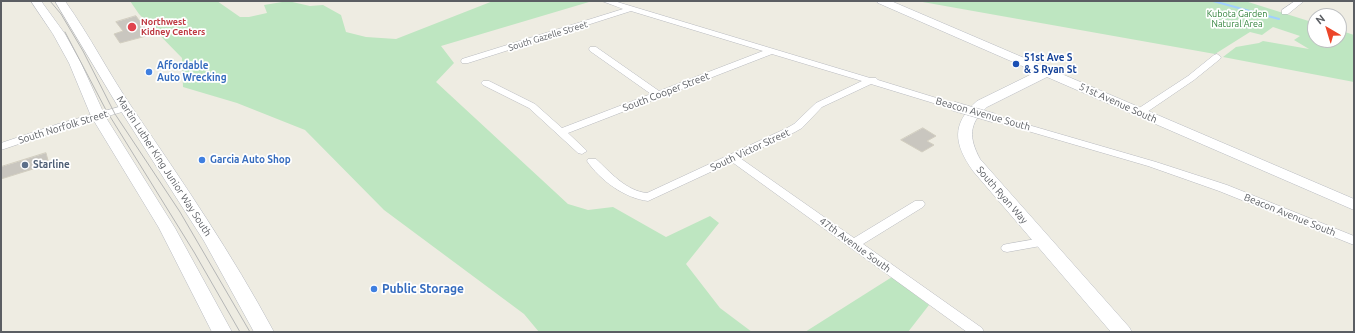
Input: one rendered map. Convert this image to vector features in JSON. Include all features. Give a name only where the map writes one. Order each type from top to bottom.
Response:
[{"type":"main road","points":[[36,1],[52,22],[74,63],[98,116],[167,228],[222,332]]},
{"type":"main road","name":"Martin Luther King Junior Way South","points":[[60,1],[126,108],[212,240],[264,332]]},
{"type":"main road","name":"51st Avenue South","points":[[882,1],[1354,205]]},
{"type":"main road","name":"South Ryan Way","points":[[1047,72],[982,104],[974,110],[970,116],[964,134],[967,147],[975,163],[1042,242],[1122,332]]},
{"type":"street","name":"Beacon Avenue South","points":[[606,1],[1152,164],[1223,188],[1354,241]]},
{"type":"street","points":[[1285,12],[1300,1]]},
{"type":"street","name":"South Gazelle Street","points":[[465,61],[630,9]]},
{"type":"street","points":[[594,48],[658,94]]},
{"type":"street","name":"South Cooper Street","points":[[561,132],[772,51]]},
{"type":"street","points":[[1140,112],[1191,78],[1217,57]]},
{"type":"street","name":"South Victor Street","points":[[592,161],[620,186],[643,198],[648,197],[792,130],[820,104],[873,80]]},
{"type":"street","points":[[486,83],[532,106],[582,151]]},
{"type":"street","name":"South Norfolk Street","points":[[1,147],[62,126],[126,108]]},
{"type":"street","name":"47th Avenue South","points":[[733,158],[977,332]]},
{"type":"street","points":[[854,244],[919,204]]},
{"type":"street","points":[[1007,248],[1042,242]]},
{"type":"green space","points":[[130,1],[217,1],[240,17],[249,17],[267,13],[264,5],[288,1],[310,6],[323,5],[341,15],[346,32],[366,37],[396,39],[493,1],[589,2],[441,46],[454,63],[436,82],[568,204],[588,210],[613,207],[666,237],[710,216],[719,223],[686,264],[720,308],[752,332],[539,332],[524,314],[384,210],[305,130],[237,103],[183,87],[182,58],[139,14]]},
{"type":"green space","name":"Kubota Garden Natural Area","points":[[917,1],[1245,1],[1307,20],[1307,48],[1294,40],[1300,36],[1273,27],[1262,35],[1250,32],[1215,54]]},
{"type":"green space","points":[[1347,33],[1354,35],[1354,82],[1223,57],[1236,47],[1263,41],[1309,49],[1307,48],[1347,48]]},
{"type":"green space","points":[[892,277],[929,305],[908,332],[805,332]]},
{"type":"building","name":"Northwest Kidney Centers","points":[[136,16],[150,35],[120,43],[114,34],[123,31],[116,22]]},
{"type":"building","points":[[923,128],[936,136],[927,141],[934,145],[922,152],[901,140]]},
{"type":"building","name":"Starline","points":[[46,153],[49,164],[1,179],[1,167]]},
{"type":"waterway","points":[[1213,1],[1279,19]]},
{"type":"tram line","points":[[50,1],[61,14],[83,51],[115,114],[180,212],[250,332]]},
{"type":"tram line","points":[[65,32],[106,110],[194,252],[240,332]]},
{"type":"place","name":"Northwest Kidney Centers","points":[[132,27]]},
{"type":"place","name":"51st Ave S & S Ryan St","points":[[1016,64]]},
{"type":"place","name":"Affordable Auto Wrecking","points":[[149,72]]},
{"type":"place","name":"Garcia Auto Shop","points":[[202,160]]},
{"type":"place","name":"Starline","points":[[25,165]]},
{"type":"place","name":"Public Storage","points":[[374,289]]}]
